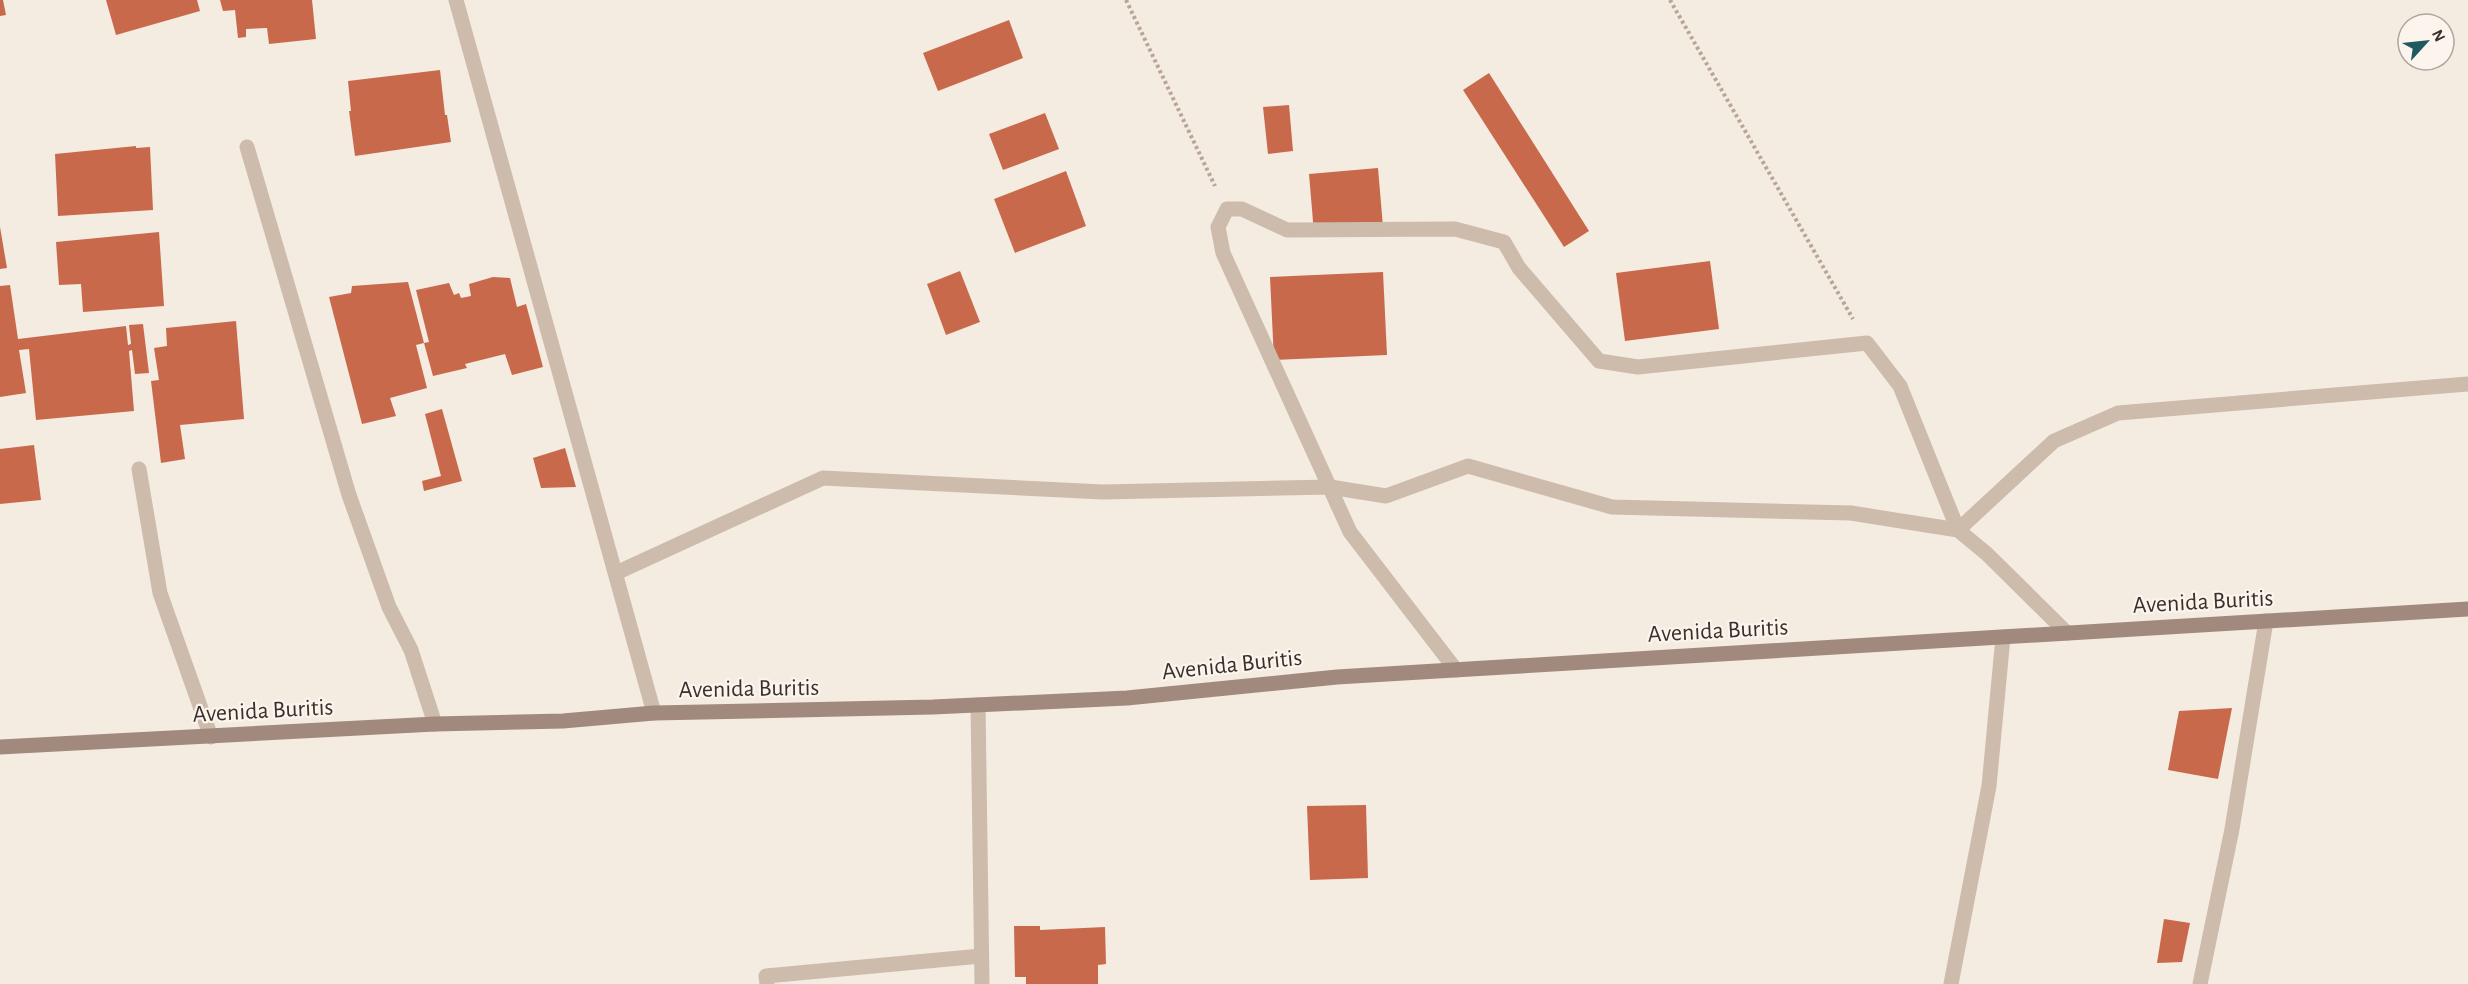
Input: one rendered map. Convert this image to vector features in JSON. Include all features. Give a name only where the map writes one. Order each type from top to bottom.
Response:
[{"type":"street","points":[[456,0],[654,713]]},
{"type":"street","points":[[247,147],[349,495],[389,607],[411,650],[435,724]]},
{"type":"street","points":[[1456,670],[1350,532],[1223,253],[1218,227],[1227,209],[1242,209],[1287,230],[1455,229],[1504,242],[1519,268],[1599,361],[1638,368],[1867,343],[1900,386],[1958,530],[1987,554],[2067,633]]},
{"type":"street","points":[[1958,530],[2054,441],[2118,413],[2468,384]]},
{"type":"street","points":[[615,573],[823,478],[1103,492],[1330,487],[1386,496],[1468,466],[1612,507],[1851,513],[1958,530]]},
{"type":"street","points":[[140,469],[160,593],[211,737]]},
{"type":"street","name":"Avenida Buritis","points":[[0,747],[435,724],[562,721],[654,713],[978,705],[1127,698],[1337,677],[2468,609]]},
{"type":"street","points":[[2200,984],[2232,829],[2266,621]]},
{"type":"street","points":[[1951,984],[1989,786],[2003,637]]},
{"type":"street","points":[[978,705],[982,984]]},
{"type":"street","points":[[767,984],[766,976],[981,956]]},
{"type":"path","points":[[1126,0],[1227,209]]},
{"type":"path","points":[[1670,0],[1867,343]]},
{"type":"building","points":[[0,0],[3,0],[6,15],[0,16]]},
{"type":"building","points":[[106,0],[197,0],[200,11],[116,35]]},
{"type":"building","points":[[220,0],[312,0],[316,39],[269,44],[267,28],[246,29],[246,37],[238,38],[235,10],[223,11]]},
{"type":"building","points":[[1009,20],[1023,58],[938,91],[923,53]]},
{"type":"building","points":[[440,70],[445,115],[447,115],[451,142],[355,156],[348,81]]},
{"type":"building","points":[[1489,73],[1589,231],[1564,247],[1463,90]]},
{"type":"building","points":[[1289,105],[1293,151],[1268,154],[1263,107]]},
{"type":"building","points":[[1045,113],[1059,149],[1003,170],[989,134]]},
{"type":"building","points":[[136,146],[136,148],[150,147],[153,210],[58,216],[55,154]]},
{"type":"building","points":[[1378,168],[1383,227],[1314,233],[1309,174]]},
{"type":"building","points":[[1066,171],[1086,226],[1015,253],[994,199]]},
{"type":"building","points":[[0,227],[7,268],[0,269]]},
{"type":"building","points":[[159,232],[164,306],[83,312],[81,284],[59,285],[56,242]]},
{"type":"building","points":[[1710,261],[1719,329],[1625,341],[1616,273]]},
{"type":"building","points":[[960,271],[980,322],[946,335],[927,284]]},
{"type":"building","points":[[1383,272],[1387,355],[1274,360],[1270,277]]},
{"type":"building","points":[[493,277],[510,278],[517,307],[526,304],[543,367],[512,375],[505,354],[465,364],[467,368],[433,376],[424,343],[429,342],[416,290],[449,283],[454,295],[459,293],[461,298],[471,296],[469,284]]},
{"type":"building","points":[[408,282],[424,343],[416,345],[427,388],[390,398],[396,416],[362,424],[329,297],[351,293],[352,286]]},
{"type":"building","points":[[10,285],[18,339],[126,326],[128,345],[131,344],[129,325],[143,324],[149,373],[135,374],[132,350],[129,351],[134,411],[36,420],[29,349],[19,350],[26,393],[0,397],[0,286]]},
{"type":"building","points":[[236,321],[244,419],[180,425],[185,459],[161,463],[151,381],[159,380],[154,348],[167,346],[166,328]]},
{"type":"building","points":[[442,409],[462,481],[424,491],[422,481],[441,476],[425,414]]},
{"type":"building","points":[[34,445],[41,500],[0,504],[0,449]]},
{"type":"building","points":[[565,448],[576,487],[541,488],[533,458]]},
{"type":"building","points":[[2232,708],[2218,779],[2168,770],[2179,711]]},
{"type":"building","points":[[1366,805],[1368,878],[1310,880],[1307,806]]},
{"type":"building","points":[[2164,919],[2190,923],[2182,962],[2157,963]]},
{"type":"building","points":[[1014,926],[1040,926],[1040,930],[1105,927],[1106,964],[1098,965],[1098,984],[1026,984],[1026,977],[1015,977]]}]
